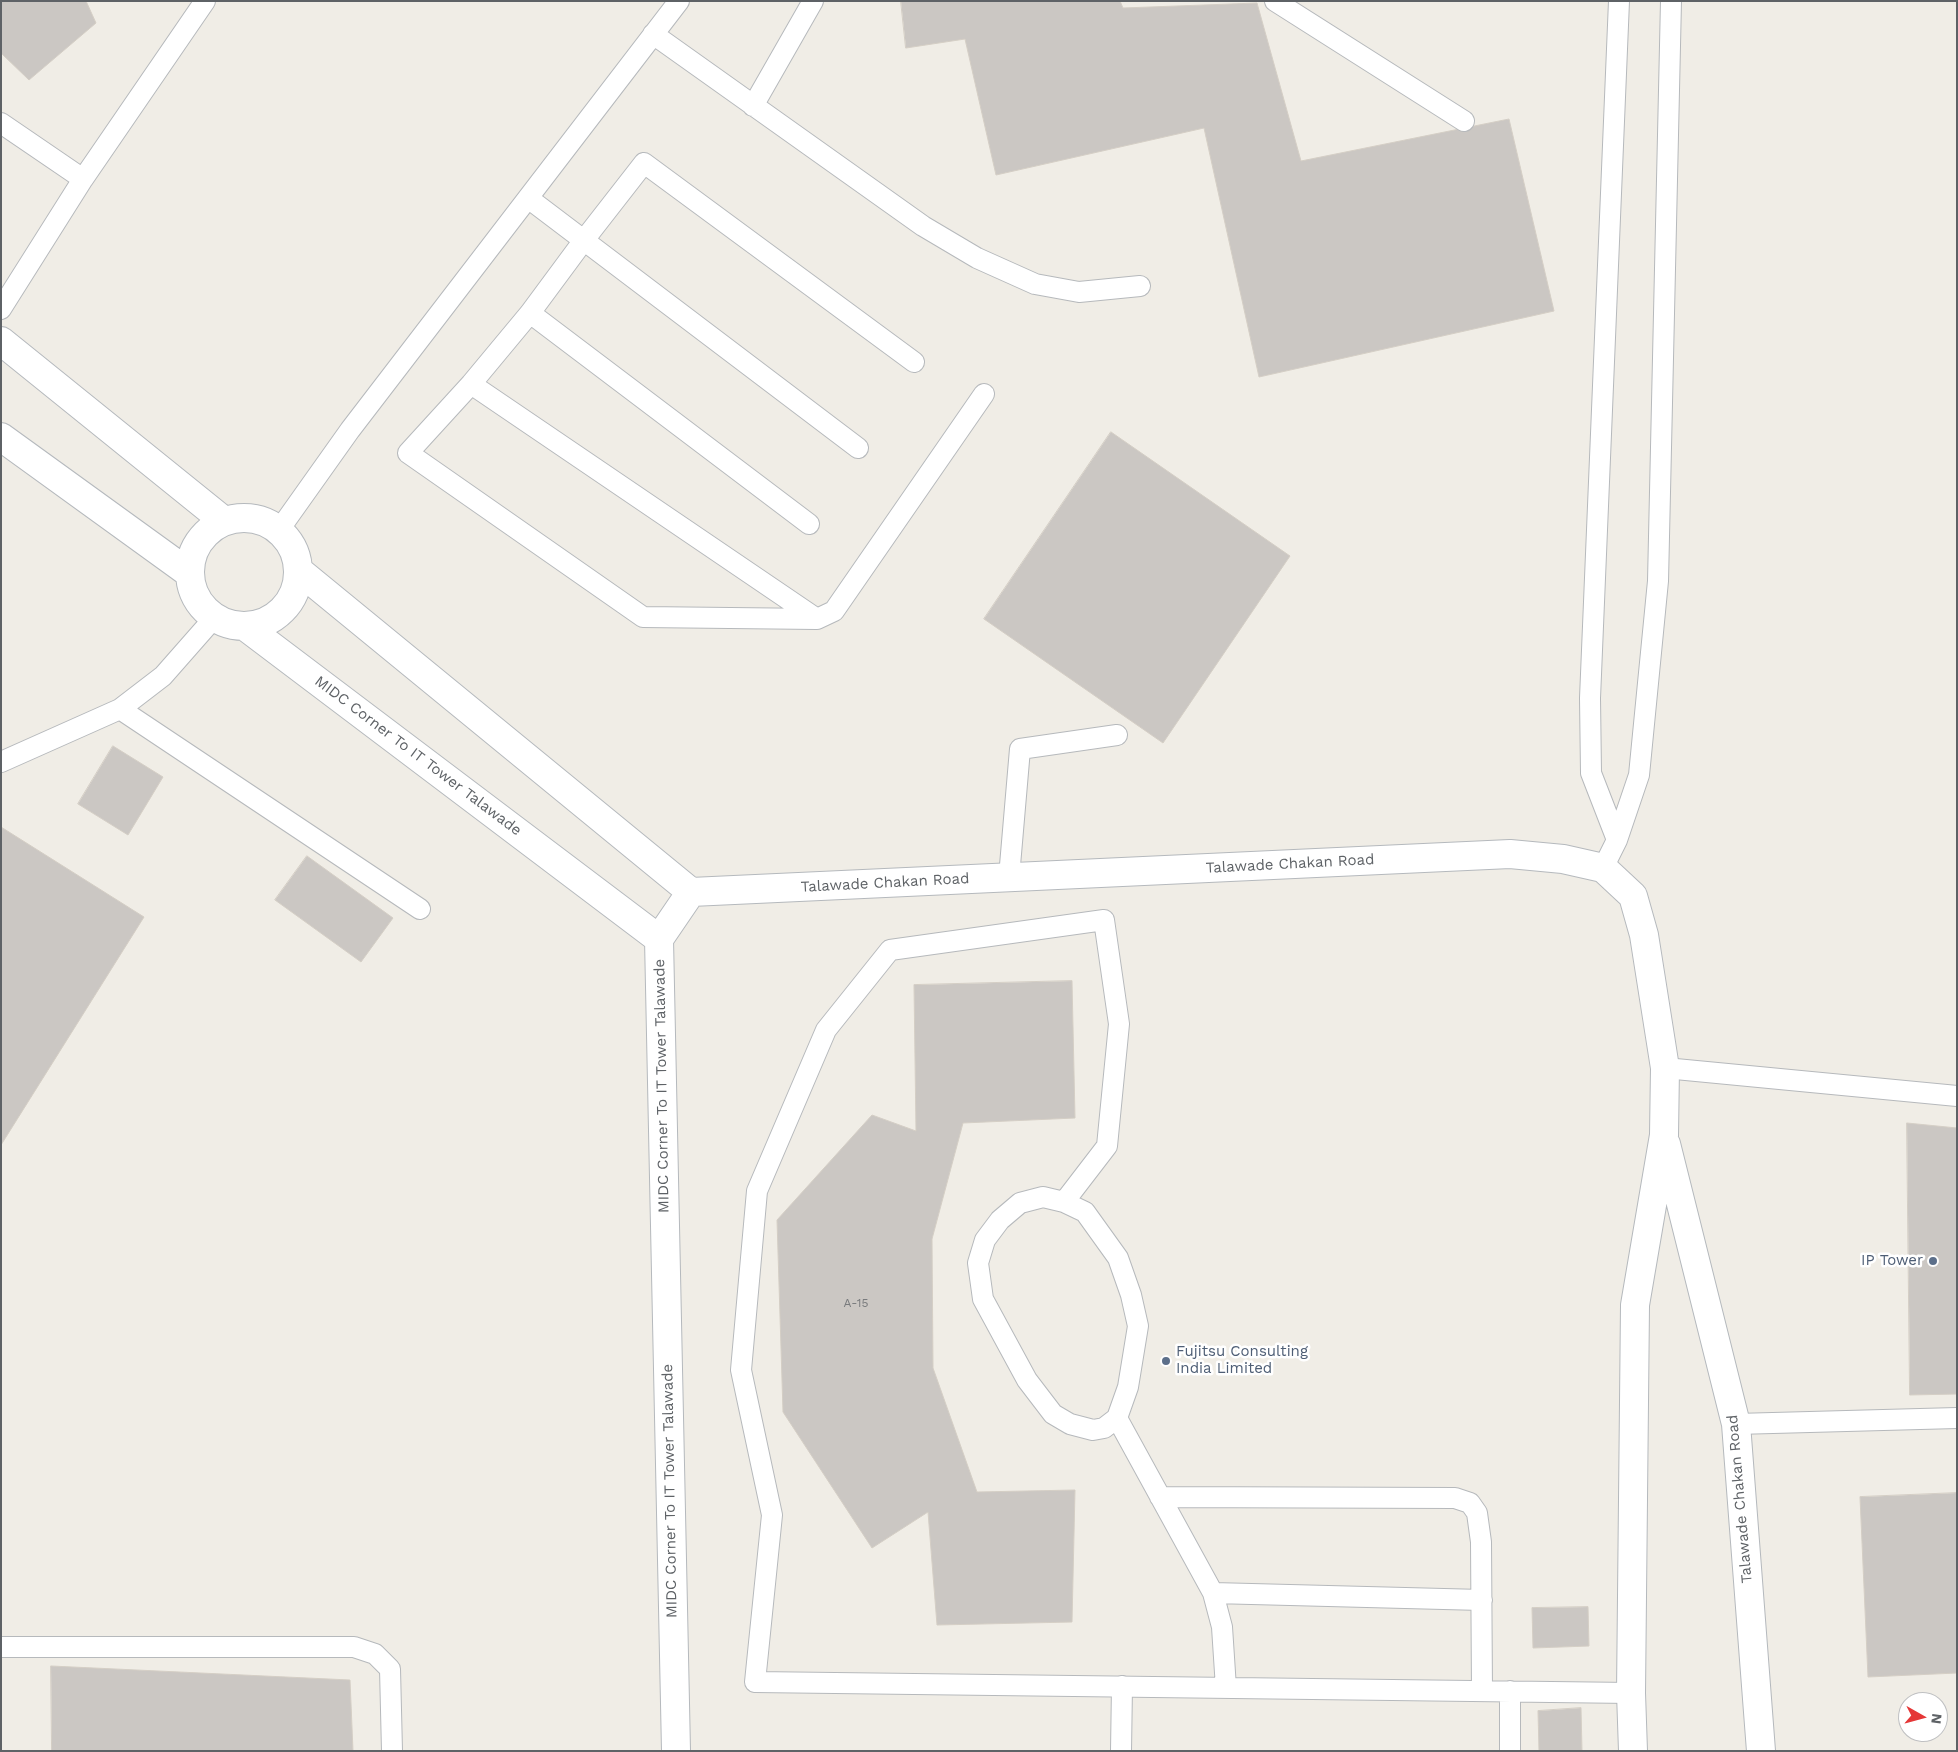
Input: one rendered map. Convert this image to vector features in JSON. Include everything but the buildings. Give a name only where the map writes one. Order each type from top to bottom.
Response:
[{"type":"main road","points":[[1,341],[224,522]]},
{"type":"main road","points":[[1,437],[189,573]]},
{"type":"main road","points":[[252,517],[270,524],[285,535],[295,551],[298,570],[296,587],[289,603],[277,615],[262,624],[246,627],[229,625],[214,618],[201,606],[193,592],[189,573],[192,554],[201,538],[215,525],[224,522],[233,518],[252,517]]},
{"type":"main road","points":[[298,570],[691,892],[659,939]]},
{"type":"main road","name":"MIDC Corner To IT Tower Talawade","points":[[246,627],[659,939],[676,1751]]},
{"type":"main road","name":"Talawade Chakan Road","points":[[691,892],[1510,854],[1564,859],[1603,868],[1634,896],[1644,935],[1665,1068],[1664,1135],[1635,1305],[1631,1693],[1633,1751]]},
{"type":"main road","name":"Talawade Chakan Road","points":[[1664,1135],[1736,1424],[1761,1751]]},
{"type":"lane","points":[[1,309],[82,179],[206,1]]},
{"type":"lane","points":[[279,530],[350,430],[679,1]]},
{"type":"lane","points":[[754,106],[813,1]]},
{"type":"lane","points":[[1275,1],[1464,121]]},
{"type":"lane","points":[[1618,840],[1591,774],[1590,698],[1619,1]]},
{"type":"lane","points":[[1603,868],[1618,840],[1639,775],[1658,580],[1671,1]]},
{"type":"lane","points":[[653,34],[923,226],[977,258],[1035,284],[1079,292],[1140,286]]},
{"type":"lane","points":[[1,123],[82,179]]},
{"type":"lane","points":[[914,362],[644,163],[530,313],[471,384],[408,453],[643,617],[817,619],[834,611],[984,394]]},
{"type":"lane","points":[[528,198],[858,448]]},
{"type":"lane","points":[[530,313],[808,524]]},
{"type":"lane","points":[[471,384],[817,619]]},
{"type":"lane","points":[[1,762],[120,708],[163,676],[214,618]]},
{"type":"lane","points":[[120,708],[420,909]]},
{"type":"lane","points":[[1009,877],[1020,749],[1117,735]]},
{"type":"lane","points":[[1064,1202],[1107,1146],[1119,1024],[1104,920],[890,950],[826,1030],[757,1191],[741,1370],[772,1515],[755,1682],[1631,1693]]},
{"type":"lane","points":[[1665,1068],[1957,1096]]},
{"type":"lane","points":[[1043,1197],[1064,1202],[1085,1212],[1118,1258],[1131,1295],[1138,1326],[1128,1388],[1117,1418],[1104,1428],[1093,1430],[1070,1424],[1053,1414],[1028,1380],[983,1299],[978,1262],[985,1240],[1000,1220],[1020,1203],[1043,1197]]},
{"type":"lane","points":[[1117,1418],[1213,1593],[1222,1626],[1226,1688]]},
{"type":"lane","points":[[1736,1424],[1826,1420],[1957,1418]]},
{"type":"lane","points":[[1160,1497],[1455,1498],[1470,1503],[1477,1513],[1481,1542],[1482,1691]]},
{"type":"lane","points":[[1213,1593],[1482,1600]]},
{"type":"lane","points":[[1,1647],[354,1647],[375,1654],[390,1669],[392,1751]]},
{"type":"lane","points":[[1121,1751],[1122,1686]]},
{"type":"lane","points":[[1510,1691],[1510,1751]]},
{"type":"place","name":"IP Tower","points":[[1933,1261]]},
{"type":"place","name":"Fujitsu Consulting India Limited","points":[[1166,1361]]}]
